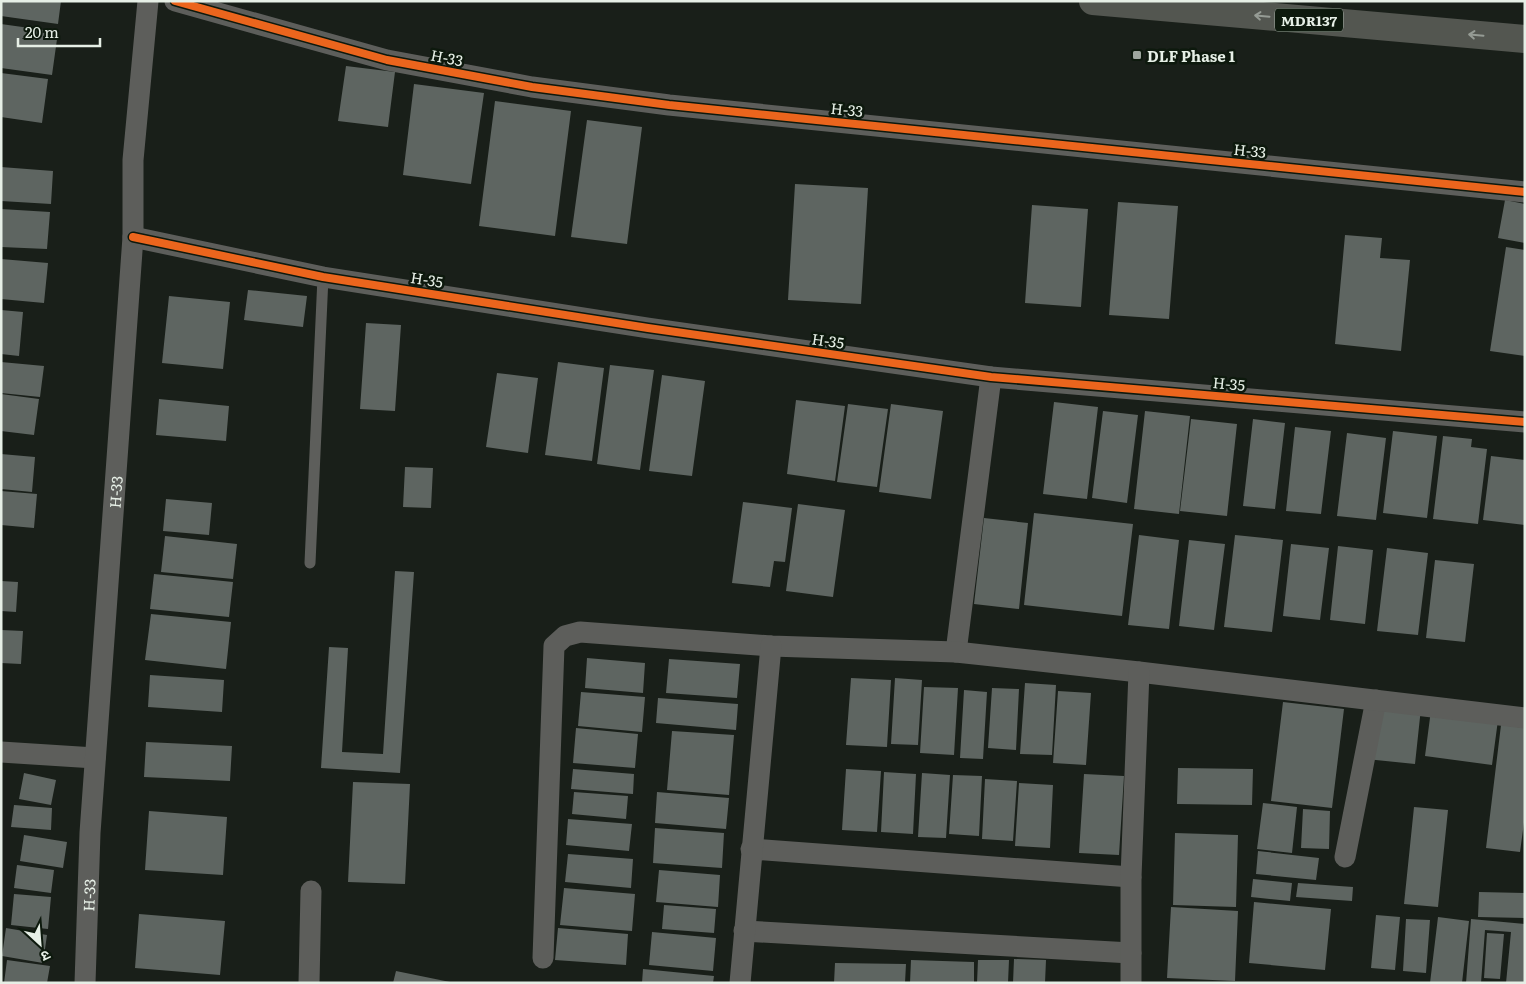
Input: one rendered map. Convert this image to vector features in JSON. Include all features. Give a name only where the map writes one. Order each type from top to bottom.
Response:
[{"type":"main road","name":"MDR137","points":[[1093,1],[1525,39]]},
{"type":"street","name":"H-33","points":[[85,983],[95,758],[133,237],[133,160],[148,1]]},
{"type":"street","name":"H-33","points":[[176,1],[387,60],[532,87],[679,106],[1525,192]]},
{"type":"street","name":"H-35","points":[[133,237],[323,277],[658,329],[991,377],[1525,422]]},
{"type":"street","points":[[956,652],[991,377]]},
{"type":"street","points":[[543,958],[554,646],[565,636],[580,632],[772,646],[956,652],[1525,718]]},
{"type":"street","points":[[740,983],[751,849],[772,646]]},
{"type":"street","points":[[1131,983],[1131,877],[1139,672]]},
{"type":"street","points":[[1345,857],[1376,700]]},
{"type":"street","points":[[1,752],[95,758]]},
{"type":"street","points":[[751,849],[1131,877]]},
{"type":"street","points":[[309,983],[311,891]]},
{"type":"street","points":[[744,931],[1132,953]]},
{"type":"lane","points":[[310,563],[323,277]]},
{"type":"building","points":[[1,1],[61,1],[58,24],[1,16]]},
{"type":"building","points":[[1,24],[58,32],[52,75],[1,68]]},
{"type":"building","points":[[346,66],[395,72],[388,127],[338,121]]},
{"type":"building","points":[[1,73],[48,79],[42,123],[1,117]]},
{"type":"building","points":[[414,84],[484,93],[471,184],[403,175]]},
{"type":"building","points":[[495,101],[571,111],[555,236],[479,226]]},
{"type":"building","points":[[587,120],[642,127],[627,244],[571,237]]},
{"type":"building","points":[[1,167],[53,171],[51,204],[1,201]]},
{"type":"building","points":[[795,184],[868,188],[861,304],[788,300]]},
{"type":"building","points":[[1505,200],[1525,204],[1525,243],[1498,238]]},
{"type":"building","points":[[1118,202],[1178,206],[1169,319],[1109,315]]},
{"type":"building","points":[[1032,205],[1088,209],[1081,307],[1025,303]]},
{"type":"building","points":[[1,209],[50,212],[47,249],[1,247]]},
{"type":"building","points":[[1345,235],[1382,238],[1380,258],[1410,260],[1401,351],[1335,344]]},
{"type":"building","points":[[1506,247],[1525,250],[1525,356],[1490,351]]},
{"type":"building","points":[[1,259],[48,263],[44,303],[1,299]]},
{"type":"building","points":[[248,290],[307,296],[303,327],[244,320]]},
{"type":"building","points":[[169,296],[230,302],[223,369],[162,363]]},
{"type":"building","points":[[1,310],[23,312],[19,356],[1,354]]},
{"type":"building","points":[[366,323],[401,325],[395,411],[360,409]]},
{"type":"building","points":[[1,362],[44,366],[40,397],[1,393]]},
{"type":"building","points":[[558,362],[604,368],[592,461],[545,455]]},
{"type":"building","points":[[610,365],[654,370],[640,470],[597,464]]},
{"type":"building","points":[[497,373],[538,378],[528,453],[486,447]]},
{"type":"building","points":[[662,375],[705,381],[692,476],[649,471]]},
{"type":"building","points":[[1,394],[39,399],[34,435],[1,431]]},
{"type":"building","points":[[159,399],[229,406],[226,441],[156,435]]},
{"type":"building","points":[[796,400],[845,406],[835,481],[787,474]]},
{"type":"building","points":[[1054,402],[1098,407],[1087,499],[1043,494]]},
{"type":"building","points":[[848,404],[888,409],[877,487],[837,482]]},
{"type":"building","points":[[891,404],[943,411],[931,499],[879,492]]},
{"type":"building","points":[[1103,411],[1138,415],[1127,503],[1092,498]]},
{"type":"building","points":[[1145,411],[1190,416],[1179,514],[1134,509]]},
{"type":"building","points":[[1191,419],[1237,424],[1227,516],[1180,511]]},
{"type":"building","points":[[1253,419],[1285,423],[1275,509],[1243,506]]},
{"type":"building","points":[[1295,427],[1331,431],[1321,514],[1286,511]]},
{"type":"building","points":[[1393,431],[1437,436],[1427,518],[1383,513]]},
{"type":"building","points":[[1347,433],[1386,438],[1376,520],[1337,516]]},
{"type":"building","points":[[1443,436],[1472,439],[1471,447],[1487,449],[1478,524],[1433,519]]},
{"type":"building","points":[[1,454],[35,457],[32,492],[1,489]]},
{"type":"building","points":[[1491,456],[1525,460],[1525,525],[1483,520]]},
{"type":"building","points":[[405,467],[433,468],[431,508],[403,507]]},
{"type":"building","points":[[1,491],[37,494],[34,528],[1,525]]},
{"type":"building","points":[[166,499],[212,503],[209,535],[163,531]]},
{"type":"building","points":[[743,502],[792,508],[785,562],[774,561],[770,587],[732,583]]},
{"type":"building","points":[[798,504],[845,510],[833,597],[786,591]]},
{"type":"building","points":[[1034,513],[1133,524],[1122,616],[1024,605]]},
{"type":"building","points":[[984,518],[1028,523],[1019,609],[974,604]]},
{"type":"building","points":[[1139,535],[1179,540],[1169,629],[1128,625]]},
{"type":"building","points":[[1235,535],[1283,540],[1272,632],[1224,627]]},
{"type":"building","points":[[165,536],[237,544],[233,579],[161,572]]},
{"type":"building","points":[[1189,540],[1225,544],[1214,630],[1179,626]]},
{"type":"building","points":[[1291,544],[1329,548],[1320,620],[1283,616]]},
{"type":"building","points":[[1338,546],[1373,550],[1365,624],[1330,620]]},
{"type":"building","points":[[1387,548],[1428,553],[1418,635],[1377,631]]},
{"type":"building","points":[[1435,560],[1474,564],[1465,642],[1426,638]]},
{"type":"building","points":[[395,571],[414,572],[400,773],[321,768],[329,647],[348,648],[342,752],[383,754]]},
{"type":"building","points":[[154,574],[233,582],[229,617],[150,609]]},
{"type":"building","points":[[1,581],[18,582],[16,612],[1,611]]},
{"type":"building","points":[[151,614],[231,622],[226,669],[145,660]]},
{"type":"building","points":[[1,630],[23,631],[21,664],[1,663]]},
{"type":"building","points":[[587,658],[645,663],[643,693],[585,688]]},
{"type":"building","points":[[669,659],[740,664],[737,698],[666,693]]},
{"type":"building","points":[[150,675],[224,680],[222,712],[148,707]]},
{"type":"building","points":[[851,678],[891,680],[887,747],[846,745]]},
{"type":"building","points":[[895,678],[922,680],[918,745],[891,744]]},
{"type":"building","points":[[1025,683],[1056,685],[1052,755],[1020,754]]},
{"type":"building","points":[[924,687],[958,688],[954,755],[920,753]]},
{"type":"building","points":[[992,688],[1019,689],[1016,750],[988,748]]},
{"type":"building","points":[[964,690],[987,692],[983,759],[960,758]]},
{"type":"building","points":[[1058,691],[1091,693],[1086,765],[1053,763]]},
{"type":"building","points":[[581,692],[645,697],[642,732],[578,726]]},
{"type":"building","points":[[658,698],[738,704],[736,730],[656,723]]},
{"type":"building","points":[[1283,702],[1344,709],[1332,808],[1271,801]]},
{"type":"building","points":[[1371,704],[1421,708],[1415,764],[1366,759]]},
{"type":"building","points":[[1431,710],[1498,720],[1492,765],[1425,756]]},
{"type":"building","points":[[1501,725],[1525,728],[1525,815],[1520,852],[1486,848]]},
{"type":"building","points":[[576,728],[638,734],[635,768],[573,763]]},
{"type":"building","points":[[672,731],[734,735],[729,795],[667,790]]},
{"type":"building","points":[[146,742],[232,746],[230,781],[144,777]]},
{"type":"building","points":[[1178,768],[1253,769],[1252,805],[1177,804]]},
{"type":"building","points":[[573,769],[634,774],[633,794],[571,789]]},
{"type":"building","points":[[846,769],[881,771],[877,832],[842,830]]},
{"type":"building","points":[[884,772],[916,774],[913,834],[881,832]]},
{"type":"building","points":[[24,773],[56,780],[51,805],[19,799]]},
{"type":"building","points":[[922,773],[950,775],[946,838],[918,837]]},
{"type":"building","points":[[1084,774],[1124,776],[1119,855],[1079,853]]},
{"type":"building","points":[[953,775],[982,776],[979,836],[949,834]]},
{"type":"building","points":[[985,779],[1017,781],[1013,841],[982,839]]},
{"type":"building","points":[[353,782],[410,784],[405,884],[348,882]]},
{"type":"building","points":[[1019,783],[1053,785],[1050,848],[1015,846]]},
{"type":"building","points":[[574,792],[628,796],[626,819],[572,814]]},
{"type":"building","points":[[657,792],[729,798],[726,829],[655,823]]},
{"type":"building","points":[[1263,803],[1297,807],[1292,853],[1257,849]]},
{"type":"building","points":[[14,805],[52,808],[51,830],[11,827]]},
{"type":"building","points":[[1414,807],[1448,810],[1438,907],[1404,904]]},
{"type":"building","points":[[1303,809],[1330,811],[1329,849],[1301,848]]},
{"type":"building","points":[[149,811],[227,817],[223,875],[145,870]]},
{"type":"building","points":[[568,819],[632,824],[629,851],[566,845]]},
{"type":"building","points":[[655,828],[724,833],[722,868],[653,863]]},
{"type":"building","points":[[1175,833],[1238,835],[1236,907],[1173,905]]},
{"type":"building","points":[[24,835],[67,842],[63,868],[20,861]]},
{"type":"building","points":[[1258,851],[1319,858],[1316,880],[1256,874]]},
{"type":"building","points":[[568,854],[633,859],[631,888],[565,882]]},
{"type":"building","points":[[17,865],[54,870],[51,893],[14,888]]},
{"type":"building","points":[[659,870],[720,875],[718,907],[656,902]]},
{"type":"building","points":[[1253,879],[1292,883],[1290,901],[1251,897]]},
{"type":"building","points":[[1298,883],[1353,887],[1352,901],[1296,897]]},
{"type":"building","points":[[564,888],[635,894],[632,931],[560,925]]},
{"type":"building","points":[[1479,892],[1525,893],[1525,918],[1478,917]]},
{"type":"building","points":[[14,894],[51,897],[48,929],[11,925]]},
{"type":"building","points":[[1254,902],[1331,909],[1325,970],[1249,963]]},
{"type":"building","points":[[664,905],[716,909],[714,933],[662,929]]},
{"type":"building","points":[[1171,907],[1238,911],[1235,981],[1167,978]]},
{"type":"building","points":[[139,914],[225,921],[220,975],[135,968]]},
{"type":"building","points":[[1376,915],[1400,917],[1395,970],[1371,968]]},
{"type":"building","points":[[1438,917],[1469,921],[1462,983],[1430,983]]},
{"type":"building","points":[[1406,919],[1430,920],[1426,973],[1403,971]]},
{"type":"building","points":[[1471,919],[1525,924],[1525,983],[1506,983],[1511,932],[1485,930],[1481,983],[1466,983]]},
{"type":"building","points":[[6,928],[47,935],[43,963],[2,956]]},
{"type":"building","points":[[558,928],[628,934],[626,965],[555,960]]},
{"type":"building","points":[[652,932],[716,938],[713,971],[649,965]]},
{"type":"building","points":[[1487,933],[1504,934],[1500,979],[1484,978]]},
{"type":"building","points":[[1014,959],[1046,960],[1045,983],[1013,983]]},
{"type":"building","points":[[7,960],[50,966],[47,983],[4,983]]},
{"type":"building","points":[[911,960],[974,962],[974,983],[910,983]]},
{"type":"building","points":[[978,960],[1009,960],[1008,983],[977,983]]},
{"type":"building","points":[[835,963],[906,964],[905,983],[834,983]]},
{"type":"building","points":[[643,969],[714,976],[713,983],[642,983]]},
{"type":"building","points":[[396,971],[450,982],[450,983],[393,983]]},
{"type":"cycle path","points":[[175,1],[387,60],[532,87],[669,105],[1525,192]]},
{"type":"cycle path","points":[[133,237],[323,277],[648,328],[991,377],[1525,422]]},
{"type":"place","name":"DLF Phase 1","points":[[1137,55]]}]
